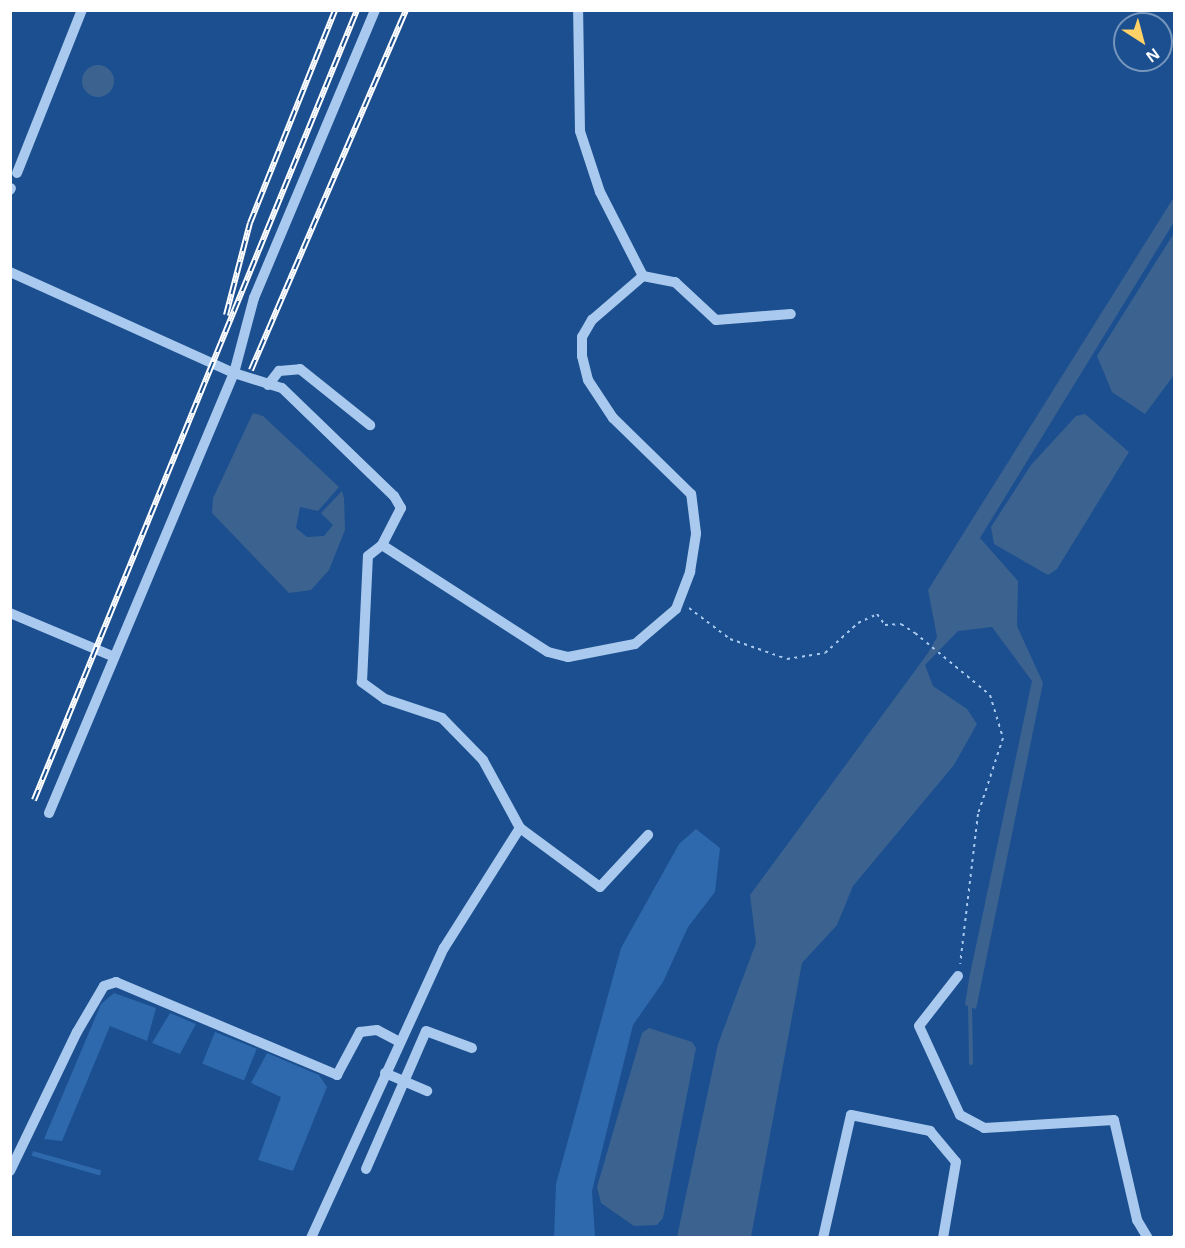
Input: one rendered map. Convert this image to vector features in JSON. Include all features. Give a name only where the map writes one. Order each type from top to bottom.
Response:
[{"type":"street","points":[[17,173],[82,10]]},
{"type":"street","points":[[49,813],[234,373],[254,298],[375,10]]},
{"type":"street","points":[[578,10],[580,131],[600,192],[643,276]]},
{"type":"street","points":[[10,272],[234,373],[282,388],[394,496],[401,508],[382,546],[368,556],[362,682],[385,699],[442,718],[483,760],[520,828],[600,887],[648,835]]},
{"type":"street","points":[[643,276],[675,282],[716,320],[791,314]]},
{"type":"street","points":[[382,546],[548,652],[568,657],[635,644],[661,625],[678,602],[696,533],[691,494],[613,418],[588,380],[582,356],[582,337],[592,320],[643,276]]},
{"type":"street","points":[[268,385],[279,371],[300,369],[370,425]]},
{"type":"street","points":[[10,613],[114,657]]},
{"type":"street","points":[[311,1238],[444,948],[520,828]]},
{"type":"street","points":[[958,976],[922,1017],[919,1035],[960,1115],[984,1128],[1114,1120],[1137,1220],[1148,1238]]},
{"type":"street","points":[[10,1172],[77,1032],[104,986],[116,982],[337,1075],[360,1032],[377,1030],[400,1042]]},
{"type":"street","points":[[366,1169],[426,1031],[472,1048]]},
{"type":"street","points":[[385,1073],[427,1091]]},
{"type":"street","points":[[823,1238],[851,1114],[930,1131],[956,1162],[943,1238]]},
{"type":"path","points":[[678,602],[730,639],[788,659],[825,653],[871,615],[885,625],[901,624],[938,651],[990,695],[1003,723],[1003,738],[978,814],[958,976]]},
{"type":"path","points":[[1174,1010],[1174,1020]]},
{"type":"path","points":[[1172,1238],[1174,1233]]},
{"type":"shaded area","points":[[98,65],[109,70],[114,81],[109,92],[98,97],[87,92],[82,81],[87,70]]},
{"type":"shaded area","points":[[1174,197],[1174,222],[980,538],[1018,581],[1017,626],[1043,683],[976,1009],[965,1005],[969,979],[1032,681],[992,627],[958,631],[925,665],[933,686],[967,709],[977,724],[954,765],[853,886],[837,925],[802,963],[751,1237],[677,1237],[718,1044],[756,943],[750,895],[928,653],[937,637],[928,590]]},
{"type":"shaded area","points":[[1174,233],[1174,375],[1145,414],[1112,392],[1097,356]]},
{"type":"shaded area","points":[[253,413],[263,416],[339,487],[318,511],[300,507],[296,528],[307,537],[324,536],[333,525],[321,513],[342,491],[345,530],[329,570],[311,590],[289,593],[212,513],[213,498]]},
{"type":"shaded area","points":[[1085,414],[1129,452],[1057,569],[1048,575],[994,544],[991,527],[1031,465],[1076,416]]},
{"type":"shaded area","points":[[696,829],[720,848],[715,892],[688,927],[663,982],[633,1025],[592,1191],[595,1237],[554,1237],[556,1184],[621,948],[679,844]]},
{"type":"shaded area","points":[[114,993],[156,1008],[147,1041],[110,1026],[62,1141],[44,1139],[101,1004]]},
{"type":"shaded area","points":[[170,1013],[196,1024],[180,1054],[152,1043]]},
{"type":"shaded area","points":[[649,1028],[692,1042],[696,1048],[663,1218],[657,1225],[634,1226],[601,1203],[597,1187],[642,1033]]},
{"type":"shaded area","points":[[215,1032],[257,1049],[244,1080],[202,1064]]},
{"type":"shaded area","points":[[267,1053],[319,1075],[327,1087],[293,1171],[258,1160],[281,1097],[251,1083]]},
{"type":"shaded area","points":[[33,1151],[101,1171],[100,1175],[32,1156]]},
{"type":"waterway","points":[[970,1004],[971,1063]]},
{"type":"railway","points":[[226,315],[250,223],[335,10]]},
{"type":"railway","points":[[34,800],[357,10]]},
{"type":"railway","points":[[251,370],[406,10]]}]
